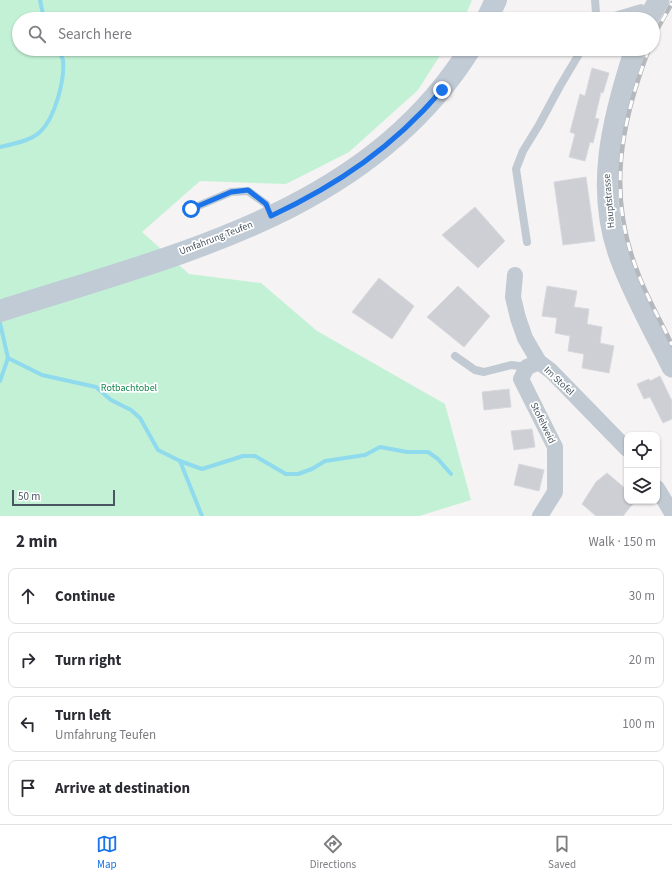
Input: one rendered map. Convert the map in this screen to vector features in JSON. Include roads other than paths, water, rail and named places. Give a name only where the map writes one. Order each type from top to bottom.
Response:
[{"type":"main road","points":[[490,12],[496,0]]},
{"type":"main road","name":"Umfahrung Teufen","points":[[0,311],[171,255],[240,230],[318,193],[377,154],[424,111],[442,90],[465,56]]},
{"type":"street","name":"Hauptstrasse","points":[[633,56],[622,91],[610,141],[607,168],[608,208],[611,229],[622,263],[672,367]]},
{"type":"street","name":"Im Stofel","points":[[514,275],[513,297],[533,365],[551,371],[624,446]]},
{"type":"street","name":"Stofelweid","points":[[533,365],[521,379],[555,447],[555,492],[540,516]]},
{"type":"street","points":[[660,493],[672,513]]},
{"type":"lane","points":[[595,0],[596,12]]},
{"type":"lane","points":[[628,12],[641,8],[652,11]]},
{"type":"lane","points":[[527,242],[516,169],[523,151],[540,125],[566,74],[578,56]]},
{"type":"lane","points":[[191,209],[231,192],[248,190],[266,204],[271,216]]},
{"type":"lane","points":[[455,356],[475,370],[484,372],[511,365],[533,365]]},
{"type":"waterway","points":[[40,0],[43,12]]},
{"type":"waterway","points":[[0,147],[31,138],[40,132],[45,126],[50,118],[61,88],[63,68],[61,56]]},
{"type":"waterway","points":[[0,323],[8,358],[42,375],[96,387],[111,400],[131,410],[140,418],[158,450],[180,461],[202,516]]},
{"type":"waterway","points":[[0,381],[8,358]]},
{"type":"waterway","points":[[180,461],[202,469],[243,456],[255,456],[286,474],[298,474],[312,469],[325,461],[365,455],[380,447],[407,452],[428,452],[438,459],[451,474]]},
{"type":"railway","points":[[660,24],[672,3]]},
{"type":"railway","points":[[646,56],[631,105],[625,133],[621,161],[620,188],[628,244],[638,273],[672,345]]},
{"type":"park label","name":"Rotbachtobel","points":[[129,388]]}]
